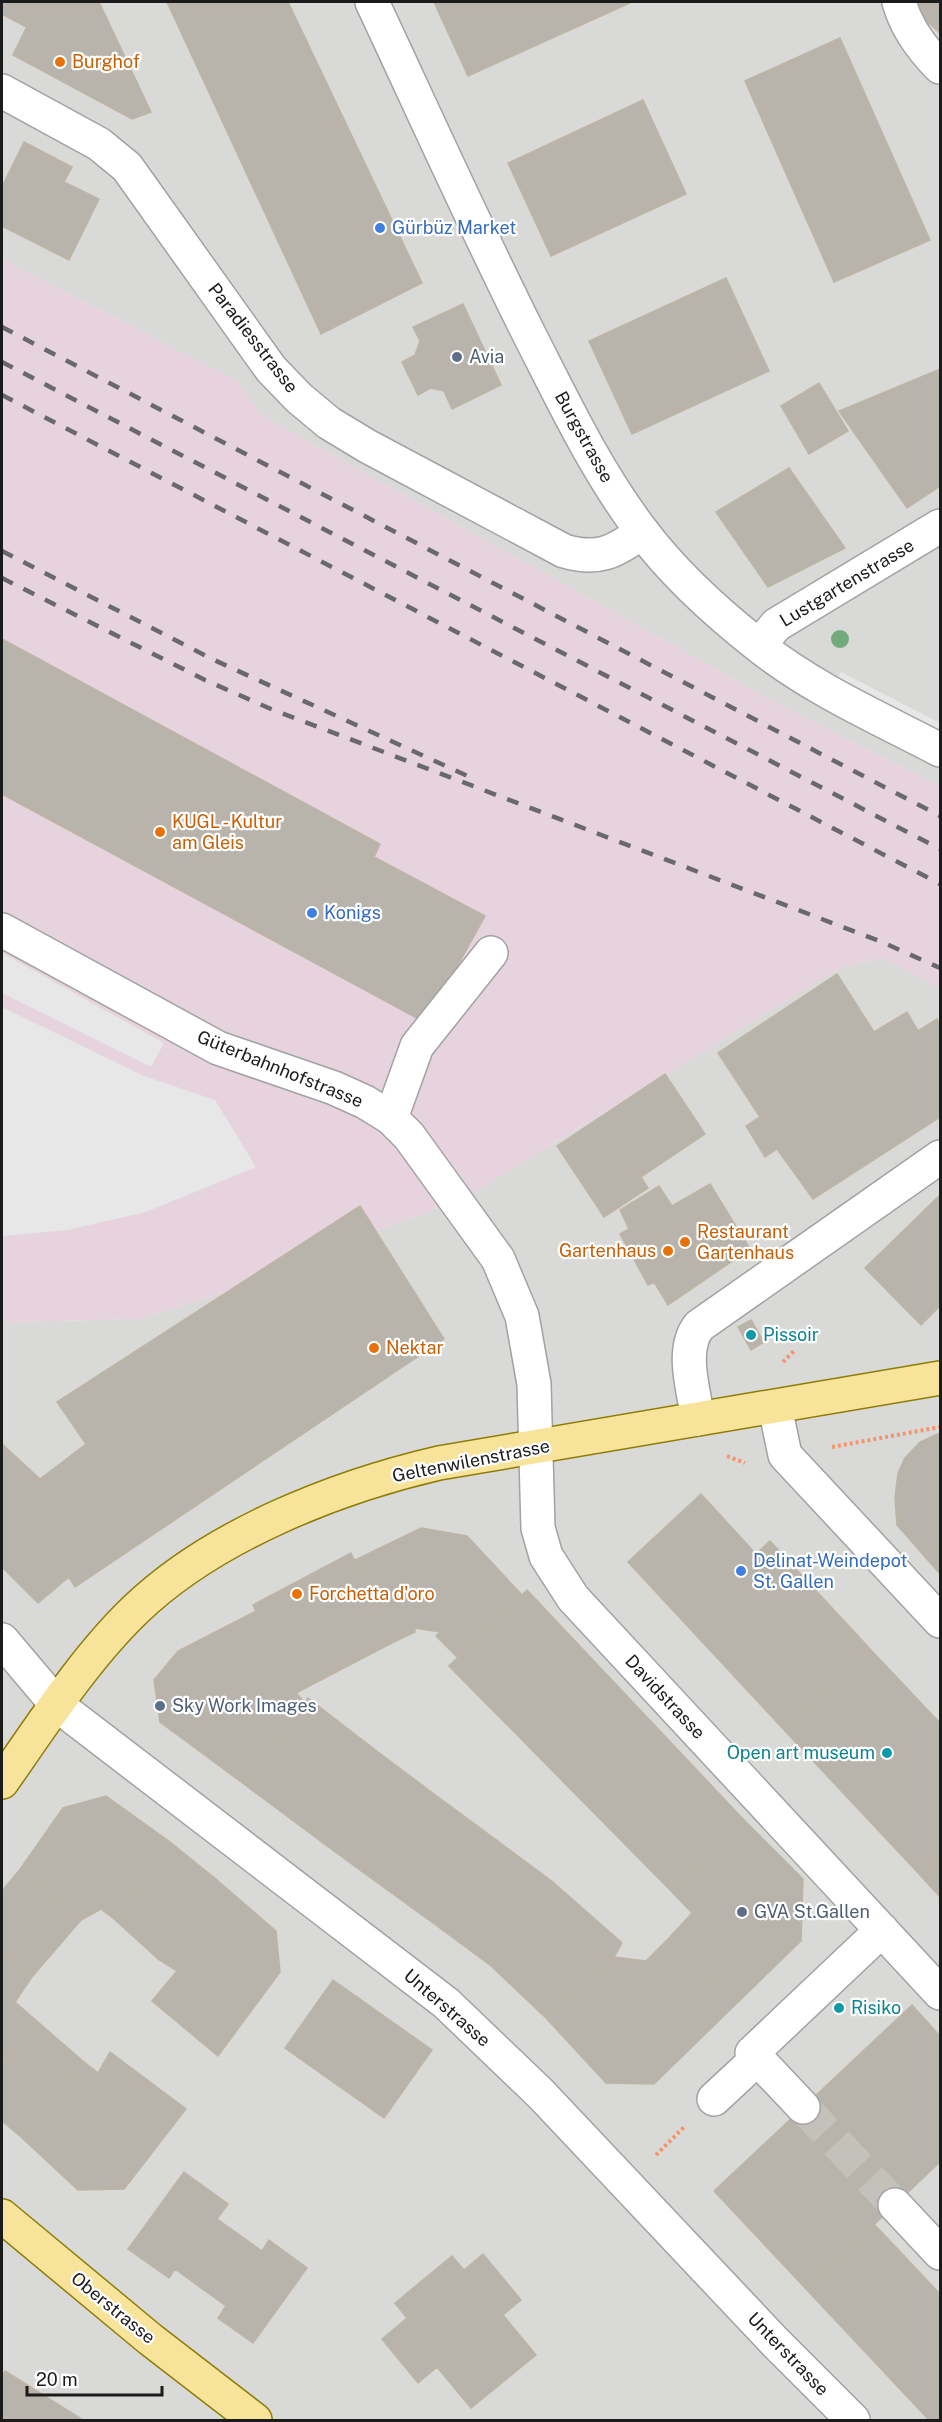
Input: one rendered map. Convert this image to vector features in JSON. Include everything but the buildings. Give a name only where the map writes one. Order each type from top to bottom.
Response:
[{"type":"main road","name":"Geltenwilenstrasse","points":[[2,1782],[100,1649],[135,1610],[207,1556],[279,1516],[338,1493],[404,1472],[459,1459],[618,1435],[698,1419],[940,1378]]},
{"type":"main road","name":"Oberstrasse","points":[[2,2217],[150,2339],[255,2421]]},
{"type":"street","name":"Burgstrasse","points":[[372,2],[499,275],[562,400],[612,489],[642,532],[688,582],[759,646],[830,693],[940,750]]},
{"type":"street","points":[[899,2],[909,28],[923,49],[940,67]]},
{"type":"street","name":"Paradiesstrasse","points":[[2,91],[99,144],[121,160],[272,369],[299,398],[329,423],[367,446],[564,551],[580,556],[609,553],[642,532]]},
{"type":"street","name":"Lustgartenstrasse","points":[[759,646],[776,625],[940,526]]},
{"type":"street","name":"Güterbahnhofstrasse","points":[[2,930],[218,1048],[334,1088],[365,1102],[400,1127],[428,1161],[498,1259],[522,1316],[534,1384],[535,1446]]},
{"type":"street","points":[[400,1127],[417,1046],[491,953]]},
{"type":"street","points":[[698,1419],[689,1351],[693,1334],[699,1326],[940,1157]]},
{"type":"street","points":[[775,1407],[785,1455],[940,1622]]},
{"type":"street","name":"Davidstrasse","points":[[535,1446],[538,1528],[546,1556],[562,1583],[672,1706],[940,1992]]},
{"type":"street","name":"Unterstrasse","points":[[2,1640],[57,1705],[446,2003],[541,2094],[853,2421]]},
{"type":"street","points":[[803,2107],[752,2053],[882,1930]]},
{"type":"street","points":[[714,2099],[757,2059]]},
{"type":"street","points":[[895,2205],[940,2253]]},
{"type":"path","points":[[746,1463],[940,1427]]},
{"type":"path","points":[[656,2155],[676,2135]]},
{"type":"shaded area","points":[[2,2],[940,2],[940,787],[766,697],[261,415],[238,382],[2,259]]},
{"type":"shaded area","points":[[2,259],[238,382],[261,415],[766,697],[940,787],[940,988],[883,958],[841,967],[463,1199],[323,1250],[256,1283],[138,1319],[10,1322],[2,1318]]},
{"type":"shaded area","points":[[841,672],[940,723],[940,741],[834,686]]},
{"type":"shaded area","points":[[2,953],[164,1043],[151,1067],[2,993]]},
{"type":"shaded area","points":[[883,958],[940,988],[940,2420],[2,2420],[2,1318],[10,1322],[138,1319],[256,1283],[323,1250],[463,1199],[841,967]]},
{"type":"shaded area","points":[[2,1007],[144,1076],[215,1100],[256,1167],[146,1212],[68,1230],[2,1236]]},
{"type":"tunnel","points":[[803,2107],[895,2205]]},
{"type":"railway","points":[[2,327],[940,816]]},
{"type":"railway","points":[[2,362],[940,849]]},
{"type":"railway","points":[[2,395],[940,884]]},
{"type":"railway","points":[[2,551],[212,659],[474,779]]},
{"type":"railway","points":[[2,578],[205,680],[271,709],[882,942],[940,968]]},
{"type":"place","name":"Burghof","points":[[60,62]]},
{"type":"place","name":"Gürbüz Market","points":[[380,228]]},
{"type":"place","name":"Avia","points":[[457,357]]},
{"type":"place","name":"KUGL - Kultur am Gleis","points":[[160,832]]},
{"type":"place","name":"Konigs","points":[[312,913]]},
{"type":"place","name":"Restaurant Gartenhaus","points":[[685,1242]]},
{"type":"place","name":"Gartenhaus","points":[[668,1251]]},
{"type":"place","name":"Pissoir","points":[[751,1335]]},
{"type":"place","name":"Nektar","points":[[374,1348]]},
{"type":"place","name":"Delinat-Weindepot St. Gallen","points":[[741,1571]]},
{"type":"place","name":"Forchetta d'oro","points":[[297,1594]]},
{"type":"place","name":"Sky Work Images","points":[[160,1706]]},
{"type":"place","name":"Open art museum","points":[[887,1753]]},
{"type":"place","name":"GVA St.Gallen","points":[[742,1912]]},
{"type":"place","name":"Risiko","points":[[839,2008]]}]
